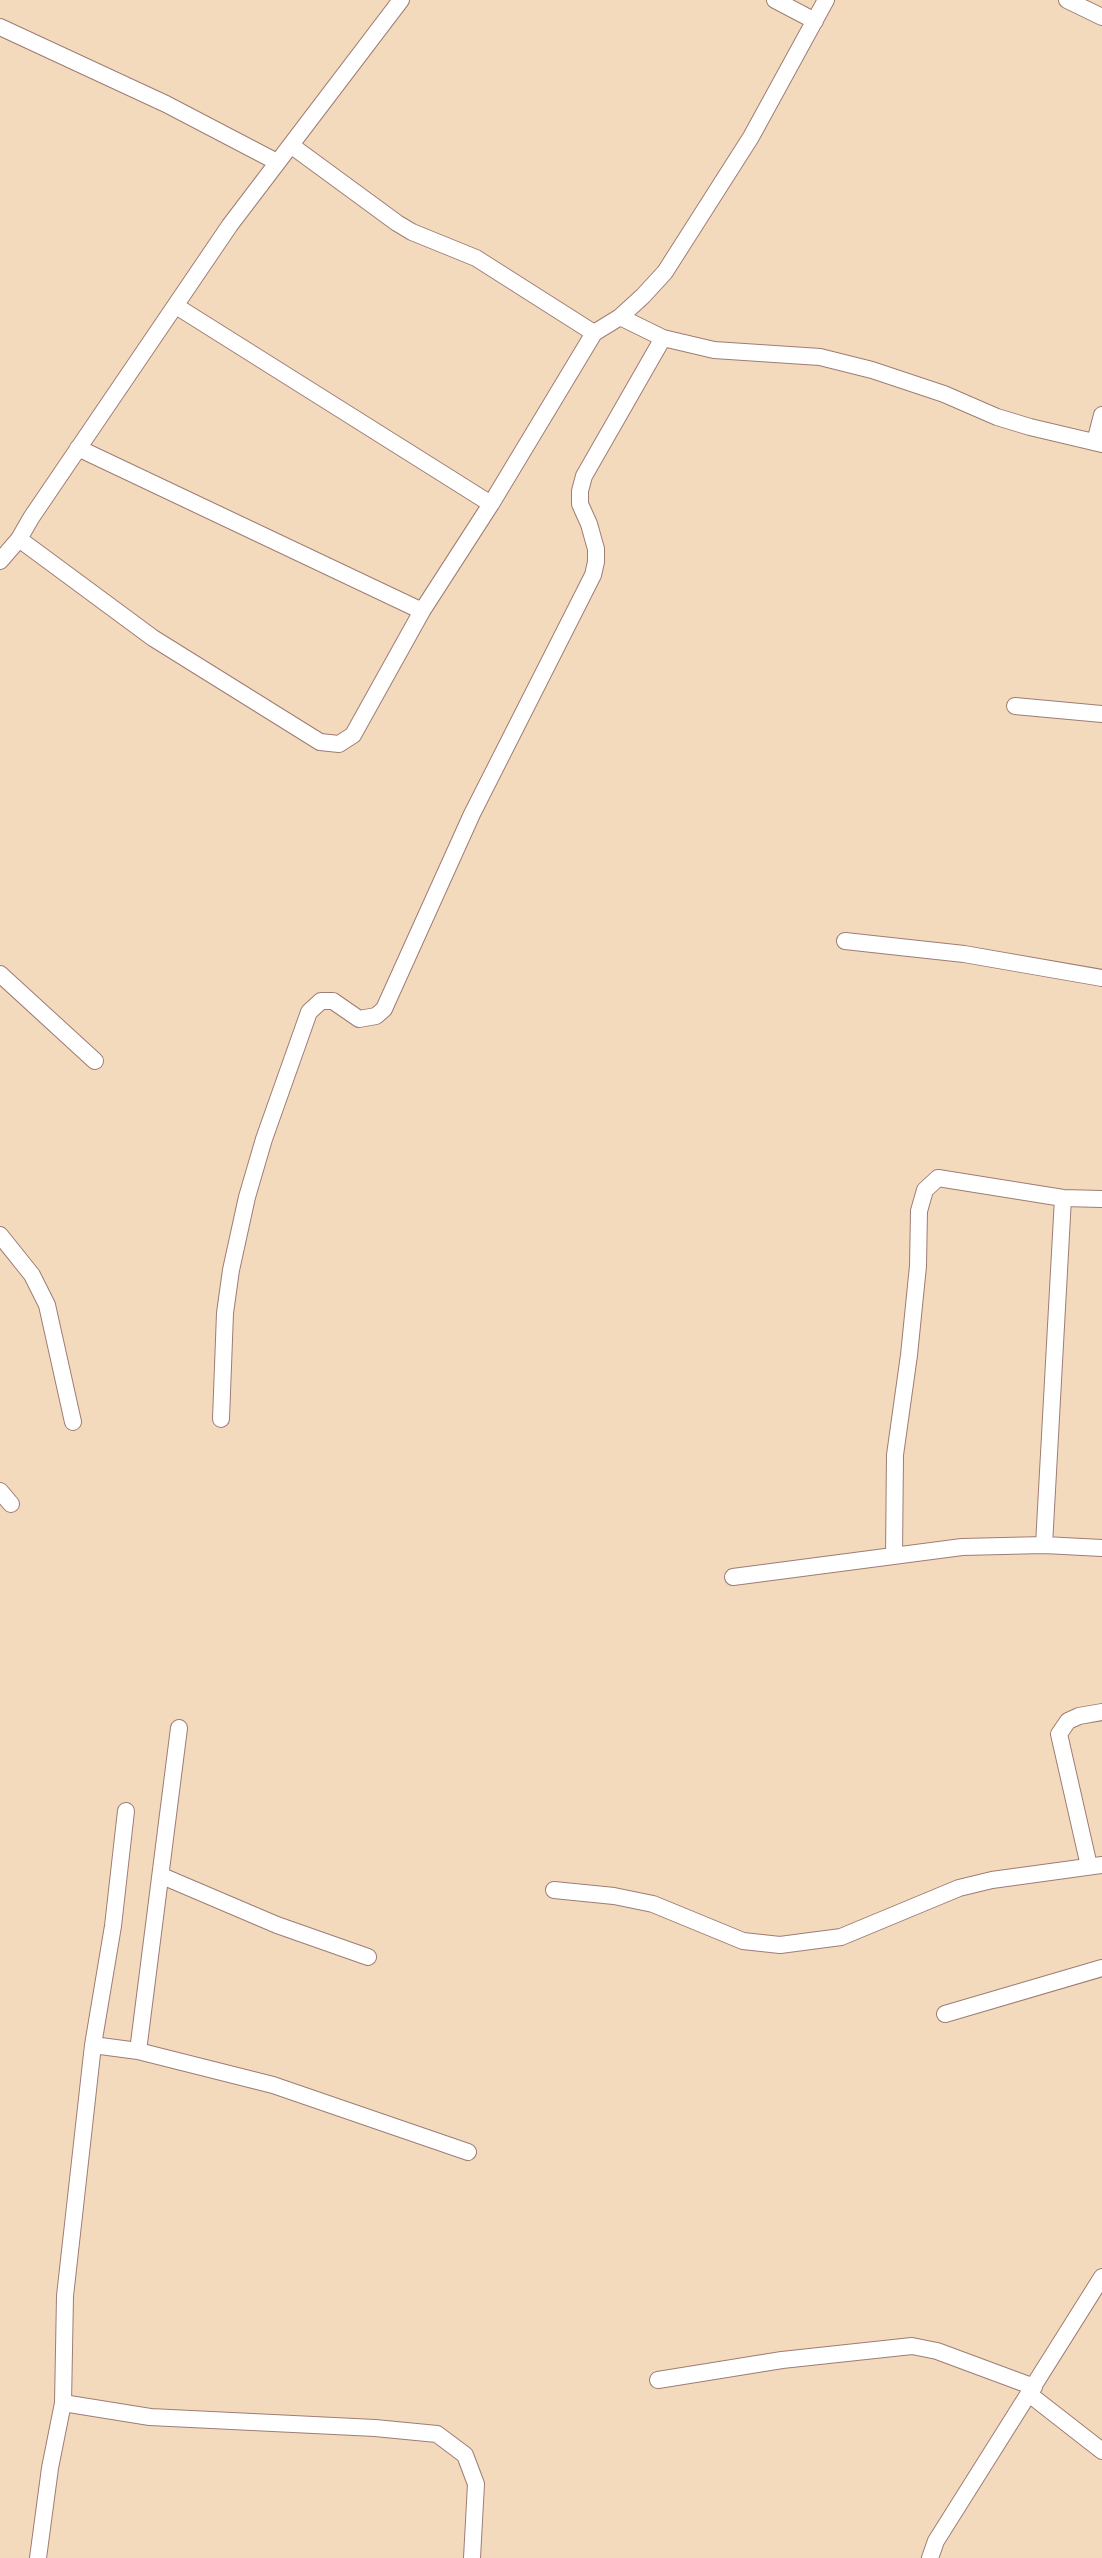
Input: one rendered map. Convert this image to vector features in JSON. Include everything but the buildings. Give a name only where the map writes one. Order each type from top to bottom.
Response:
[{"type":"street","points":[[0,561],[19,539],[230,225],[401,0]]},
{"type":"street","points":[[775,0],[815,21]]},
{"type":"street","points":[[19,539],[153,638],[320,742],[339,744],[353,735],[422,611],[492,504],[594,333],[620,317],[665,272],[751,137],[826,0]]},
{"type":"street","points":[[1067,0],[1102,17]]},
{"type":"street","points":[[0,27],[166,104],[277,162]]},
{"type":"street","points":[[292,146],[397,223],[412,232],[476,258],[594,333]]},
{"type":"street","points":[[176,306],[492,504]]},
{"type":"street","points":[[620,317],[663,338],[714,351],[820,357],[842,362],[944,394],[998,417],[1098,443],[1102,415]]},
{"type":"street","points":[[221,1419],[225,1313],[231,1270],[247,1197],[309,1012],[321,1001],[333,1001],[359,1019],[376,1016],[384,1009],[472,814],[593,575],[596,549],[589,523],[580,505],[584,476],[663,338]]},
{"type":"street","points":[[78,448],[422,611]]},
{"type":"street","points":[[1015,706],[1102,714]]},
{"type":"street","points":[[845,941],[964,954],[1102,978]]},
{"type":"street","points":[[0,974],[95,1061]]},
{"type":"street","points":[[894,1555],[895,1455],[918,1265],[919,1211],[925,1190],[938,1178],[1063,1198],[1102,1199]]},
{"type":"street","points":[[1044,1545],[1063,1198]]},
{"type":"street","points":[[0,1235],[32,1276],[47,1305],[73,1422]]},
{"type":"street","points":[[733,1577],[962,1546],[1044,1545],[1102,1548]]},
{"type":"street","points":[[554,1890],[614,1896],[653,1904],[743,1941],[780,1945],[841,1937],[959,1888],[992,1880],[1095,1866],[1059,1734],[1068,1721],[1102,1712]]},
{"type":"street","points":[[138,2050],[179,1728]]},
{"type":"street","points":[[38,2558],[50,2469],[63,2403],[65,2296],[93,2045],[113,1926],[126,1811]]},
{"type":"street","points":[[162,1876],[277,1925],[368,1957]]},
{"type":"street","points":[[945,2014],[1102,1968]]},
{"type":"street","points":[[93,2045],[138,2050],[273,2085],[468,2152]]},
{"type":"street","points":[[930,2558],[936,2541],[1102,2277]]},
{"type":"street","points":[[658,2380],[782,2360],[912,2346],[937,2351],[1032,2391],[1102,2451]]},
{"type":"street","points":[[63,2403],[150,2417],[375,2428],[437,2434],[465,2455],[476,2484],[471,2558]]}]
